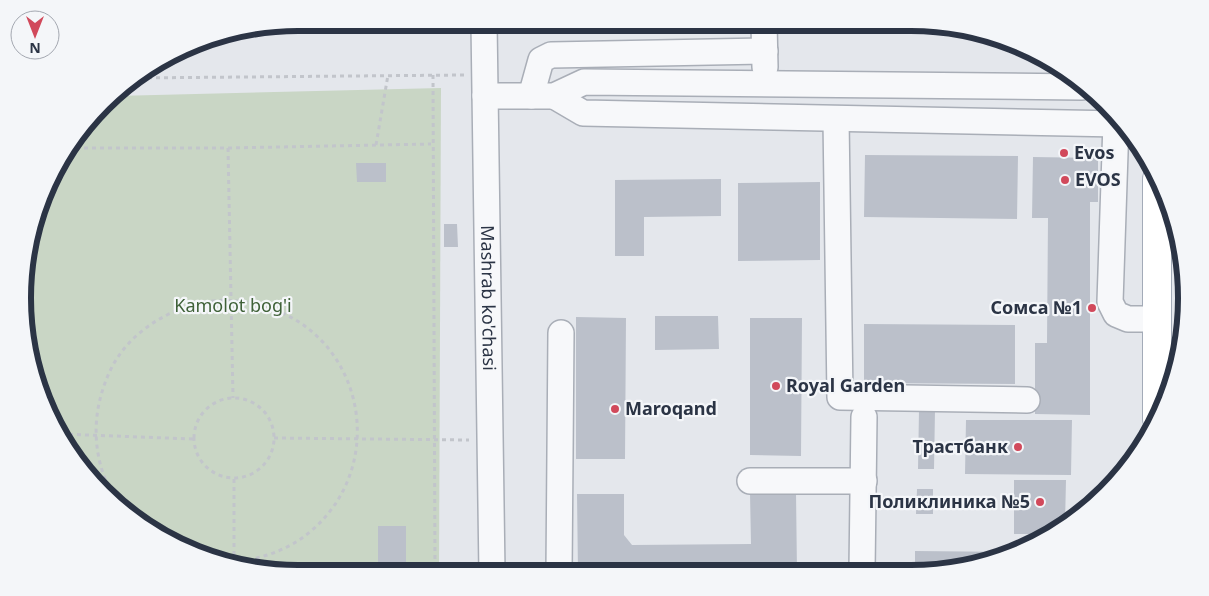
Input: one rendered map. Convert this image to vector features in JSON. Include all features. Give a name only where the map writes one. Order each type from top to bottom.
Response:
[{"type":"main road","points":[[1157,196],[1157,400]]},
{"type":"street","name":"Mashrab ko'chasi","points":[[484,31],[492,565]]},
{"type":"street","points":[[764,31],[766,83]]},
{"type":"street","points":[[542,96],[541,60],[551,54],[765,51]]},
{"type":"street","points":[[542,96],[584,82],[1074,87]]},
{"type":"street","points":[[485,85],[542,96],[583,113],[1113,124]]},
{"type":"street","points":[[836,118],[840,397],[1027,400]]},
{"type":"street","points":[[1118,129],[1110,302],[1116,314],[1128,319],[1157,319]]},
{"type":"street","points":[[559,565],[561,333]]},
{"type":"street","points":[[862,565],[864,417]]},
{"type":"street","points":[[750,481],[864,481]]},
{"type":"path","points":[[376,145],[388,75]]},
{"type":"path","points":[[147,78],[433,75],[485,85]]},
{"type":"path","points":[[433,75],[431,144],[436,440],[435,565]]},
{"type":"path","points":[[77,148],[228,148],[431,144]]},
{"type":"path","points":[[228,148],[233,398]]},
{"type":"path","points":[[109,487],[102,473],[95,435],[100,396],[116,360],[128,344],[158,319],[175,310],[194,304],[231,299],[253,303],[280,312],[306,327],[321,340],[333,355],[351,389],[356,408],[358,438],[353,467],[346,485],[325,518],[295,543],[259,558],[248,560]]},
{"type":"path","points":[[233,398],[253,403],[262,409],[273,427],[274,438],[273,448],[263,466],[250,475],[234,479],[214,474],[205,467],[199,459],[193,439],[198,419],[204,410],[213,403],[233,398]]},
{"type":"path","points":[[69,434],[193,439]]},
{"type":"path","points":[[274,438],[490,441]]},
{"type":"path","points":[[234,479],[234,557]]},
{"type":"green space","name":"Kamolot bog'i","points":[[441,88],[439,565],[281,564],[246,560],[212,551],[165,529],[136,510],[109,487],[76,446],[59,416],[45,384],[36,350],[31,298],[36,246],[45,212],[67,165],[97,122],[124,96]]},
{"type":"building","points":[[791,31],[870,31],[791,32]]},
{"type":"building","points":[[865,155],[1018,156],[1017,219],[864,217]]},
{"type":"building","points":[[1033,157],[1098,158],[1098,202],[1090,202],[1090,415],[1035,414],[1035,343],[1047,343],[1048,218],[1032,218]]},
{"type":"building","points":[[356,163],[386,163],[386,182],[357,182]]},
{"type":"building","points":[[721,179],[721,216],[644,217],[644,256],[615,256],[615,180]]},
{"type":"building","points":[[820,182],[820,260],[738,261],[738,183]]},
{"type":"building","points":[[444,224],[457,224],[458,247],[444,247]]},
{"type":"building","points":[[655,316],[718,316],[719,349],[655,350]]},
{"type":"building","points":[[576,317],[626,318],[625,459],[576,459]]},
{"type":"building","name":"Royal Garden","points":[[750,318],[802,318],[801,456],[750,455]]},
{"type":"building","points":[[864,324],[1015,325],[1015,384],[864,383]]},
{"type":"building","points":[[919,410],[935,410],[934,469],[918,469]]},
{"type":"building","name":"Трастбанк","points":[[966,420],[1072,420],[1071,475],[965,474]]},
{"type":"building","name":"Поликлиника №5","points":[[1014,480],[1066,480],[1065,516],[1031,536],[1031,534],[1014,534]]},
{"type":"building","points":[[917,489],[933,489],[933,514],[916,514]]},
{"type":"building","points":[[796,492],[797,565],[578,565],[577,494],[624,494],[624,535],[632,545],[751,544],[750,493]]},
{"type":"building","points":[[378,526],[406,526],[406,565],[378,565]]},
{"type":"building","points":[[915,551],[994,552],[963,560],[915,565]]},
{"type":"place","name":"Evos","points":[[1064,153]]},
{"type":"place","name":"EVOS","points":[[1065,180]]},
{"type":"place","name":"Сомса №1","points":[[1092,308]]},
{"type":"place","name":"Royal Garden","points":[[776,386]]},
{"type":"place","name":"Maroqand","points":[[615,409]]},
{"type":"place","name":"Трастбанк","points":[[1018,447]]},
{"type":"place","name":"Поликлиника №5","points":[[1040,502]]}]
